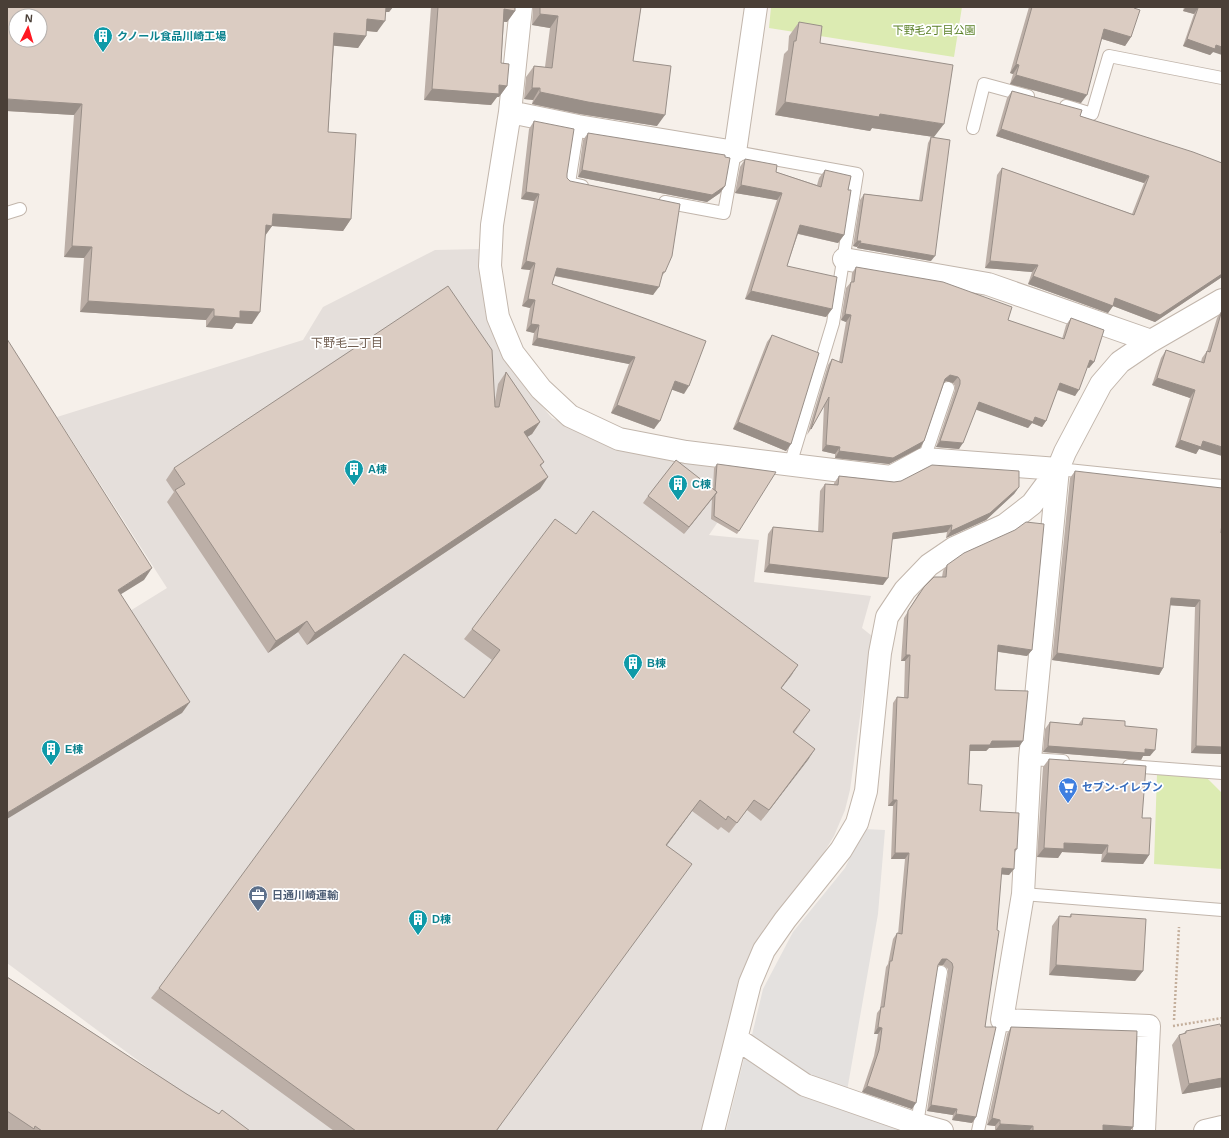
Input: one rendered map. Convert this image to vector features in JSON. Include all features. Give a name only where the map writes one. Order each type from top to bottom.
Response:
[{"type":"street","points":[[521,7],[510,112],[492,225],[490,266],[498,317],[513,353],[541,389],[570,416],[619,440],[686,452],[891,478],[924,459],[1058,469]]},
{"type":"street","points":[[510,112],[578,126],[736,152],[756,7]]},
{"type":"street","points":[[844,259],[988,284],[1151,341]]},
{"type":"street","points":[[713,1131],[750,983],[764,950],[785,920],[841,850],[857,823],[866,791],[880,654],[887,617],[905,590],[929,565],[954,548],[1005,525],[1032,504],[1058,469],[1065,452],[1101,384],[1120,362],[1151,341],[1222,300]]},
{"type":"street","points":[[1058,469],[1030,759],[1023,894],[1002,1020],[1149,1026],[1144,1131]]},
{"type":"street","points":[[737,1038],[805,1085],[916,1127],[942,1131]]},
{"type":"street","points":[[1205,1131],[1222,1127]]},
{"type":"lane","points":[[1053,103],[1092,114],[1109,56],[1222,78]]},
{"type":"lane","points":[[973,128],[984,84],[1038,99]]},
{"type":"lane","points":[[578,126],[569,183],[592,188]]},
{"type":"lane","points":[[654,200],[724,213],[736,152],[857,174],[833,323],[790,465]]},
{"type":"lane","points":[[7,213],[20,209]]},
{"type":"lane","points":[[924,459],[948,388]]},
{"type":"lane","points":[[1058,469],[1222,486]]},
{"type":"lane","points":[[1030,759],[1076,762]]},
{"type":"lane","points":[[1114,765],[1222,773]]},
{"type":"lane","points":[[1023,894],[1222,910]]},
{"type":"lane","points":[[916,1127],[941,972]]},
{"type":"lane","points":[[978,1131],[1002,1020]]},
{"type":"path","points":[[1174,1026],[1180,907]]},
{"type":"path","points":[[1149,1026],[1174,1026],[1222,1018]]},
{"type":"shaded area","points":[[480,249],[486,315],[499,347],[530,392],[552,418],[618,447],[748,469],[730,504],[709,535],[759,540],[754,582],[871,596],[862,628],[872,636],[872,649],[863,695],[850,790],[845,810],[834,836],[817,864],[777,912],[762,935],[728,1027],[702,1131],[237,1131],[187,1097],[7,963],[7,687],[167,588],[57,417],[303,340],[323,307],[435,250]]},
{"type":"shaded area","points":[[864,829],[885,830],[878,914],[847,1091],[808,1079],[751,1039],[763,989],[793,932],[845,868]]},
{"type":"shaded area","points":[[749,1054],[902,1124],[902,1131],[726,1131],[744,1058]]},
{"type":"green space","name":"下野毛2丁目公園","points":[[771,7],[962,7],[954,57],[769,28]]},
{"type":"green space","points":[[1157,774],[1207,778],[1222,793],[1222,869],[1154,864]]},
{"type":"building","points":[[7,7],[386,7],[385,21],[367,19],[366,36],[334,33],[328,132],[356,134],[351,219],[273,214],[272,226],[266,225],[260,312],[240,311],[240,318],[214,316],[214,309],[88,301],[92,247],[72,246],[82,104],[7,99]]},
{"type":"building","points":[[438,7],[515,7],[515,11],[504,9],[501,63],[509,64],[507,86],[499,85],[499,94],[432,89]]},
{"type":"building","points":[[540,7],[641,7],[633,61],[671,66],[665,115],[588,102],[540,92],[540,88],[532,88],[534,66],[552,68],[558,16],[540,14]]},
{"type":"building","points":[[1032,7],[1135,7],[1134,8],[1140,10],[1131,37],[1104,29],[1087,95],[1016,75],[1019,65],[1016,64]]},
{"type":"building","points":[[1195,7],[1222,7],[1222,47],[1216,45],[1215,49],[1187,39],[1198,8]]},
{"type":"building","points":[[799,22],[822,26],[820,43],[953,65],[944,124],[880,114],[879,117],[785,102],[794,41],[796,41]]},
{"type":"building","points":[[1012,91],[1082,110],[1080,116],[1193,152],[1222,163],[1222,274],[1160,315],[1115,298],[1113,306],[1033,276],[1038,265],[990,261],[1002,168],[1134,215],[1149,176],[1001,129]]},
{"type":"building","points":[[534,121],[574,129],[567,174],[567,178],[570,181],[680,204],[672,256],[665,272],[663,272],[659,287],[557,268],[552,284],[706,341],[689,386],[675,381],[660,421],[617,405],[635,357],[537,338],[539,325],[531,324],[535,300],[528,299],[535,263],[526,261],[539,194],[526,192]]},
{"type":"building","points":[[588,133],[725,155],[725,157],[730,158],[725,186],[712,195],[582,170]]},
{"type":"building","points":[[931,137],[950,140],[935,256],[860,243],[861,241],[857,241],[864,194],[922,201]]},
{"type":"building","points":[[745,159],[777,165],[776,172],[821,187],[825,170],[851,176],[848,190],[851,190],[844,235],[800,225],[787,266],[837,277],[832,309],[751,291],[782,193],[741,185]]},
{"type":"building","points":[[856,267],[943,282],[1012,307],[1008,320],[1064,339],[1071,318],[1104,330],[1094,362],[1090,360],[1079,390],[1060,383],[1046,421],[1035,417],[1033,422],[979,402],[963,443],[940,441],[960,384],[958,377],[950,375],[945,379],[924,441],[893,458],[839,451],[840,447],[826,445],[829,397],[811,429],[832,359],[842,363],[851,315],[845,314],[851,282],[854,282]]},
{"type":"building","name":"A棟","points":[[448,286],[492,350],[495,407],[499,407],[506,372],[540,422],[524,432],[544,462],[540,465],[548,477],[315,633],[307,621],[276,641],[175,490],[185,484],[174,468]]},
{"type":"building","points":[[1222,310],[1222,447],[1203,441],[1201,447],[1180,440],[1195,390],[1157,378],[1166,350],[1204,363],[1207,351],[1210,352]]},
{"type":"building","points":[[772,335],[819,353],[791,444],[738,422]]},
{"type":"building","points":[[7,339],[152,568],[118,590],[190,702],[7,813]]},
{"type":"building","name":"C棟","points":[[676,460],[717,492],[689,527],[648,496]]},
{"type":"building","points":[[717,464],[776,472],[739,531],[714,516],[715,495],[717,492],[715,490]]},
{"type":"building","points":[[932,465],[1019,471],[1019,487],[990,513],[951,531],[952,525],[893,533],[888,578],[769,564],[773,527],[823,532],[825,484],[838,485],[839,476],[894,482],[901,481]]},
{"type":"building","points":[[1075,471],[1222,488],[1222,747],[1196,746],[1200,600],[1171,598],[1163,668],[1057,653]]},
{"type":"building","name":"D棟","points":[[593,511],[798,665],[781,688],[810,710],[793,732],[815,749],[769,810],[754,800],[737,823],[728,816],[726,820],[700,800],[666,845],[692,864],[496,1131],[356,1131],[159,988],[404,654],[464,698],[500,650],[472,629],[555,519],[576,534]]},
{"type":"building","points":[[1026,522],[1044,524],[1032,650],[998,645],[995,690],[1028,691],[1023,741],[992,741],[990,745],[970,745],[968,784],[982,785],[980,811],[1019,813],[1017,849],[1015,849],[1014,869],[1002,868],[997,930],[999,931],[985,1027],[996,1027],[976,1117],[956,1114],[957,1109],[931,1105],[953,967],[952,963],[947,959],[942,959],[938,965],[916,1103],[867,1086],[879,1050],[882,1028],[878,1027],[881,1007],[884,1007],[890,961],[892,961],[897,933],[902,934],[909,853],[895,853],[897,800],[893,800],[897,697],[908,698],[910,655],[906,655],[908,611],[924,587],[934,577],[946,577],[947,565],[964,553],[1015,530]]},
{"type":"building","points":[[1083,718],[1125,721],[1125,726],[1157,729],[1155,750],[1145,749],[1145,753],[1048,746],[1050,722],[1082,725]]},
{"type":"building","points":[[1049,759],[1146,766],[1142,818],[1151,818],[1149,855],[1107,853],[1108,845],[1064,843],[1064,849],[1044,848]]},
{"type":"building","points":[[1071,914],[1146,919],[1143,971],[1056,965],[1059,916],[1071,917]]},
{"type":"building","points":[[7,977],[185,1093],[219,1114],[222,1110],[250,1131],[42,1131],[35,1126],[34,1129],[7,1111]]},
{"type":"building","points":[[1220,1024],[1222,1027],[1222,1078],[1189,1084],[1179,1035],[1186,1033],[1186,1031]]},
{"type":"building","points":[[1011,1027],[1137,1031],[1133,1127],[1103,1125],[1103,1131],[1033,1131],[1033,1126],[1000,1124],[1000,1120],[992,1118]]},
{"type":"place","name":"クノール食品川崎工場","points":[[103,53]]},
{"type":"place","name":"A棟","points":[[354,486]]},
{"type":"place","name":"C棟","points":[[678,501]]},
{"type":"place","name":"B棟","points":[[633,680]]},
{"type":"place","name":"E棟","points":[[51,766]]},
{"type":"place","name":"セブン-イレブン","points":[[1068,804]]},
{"type":"place","name":"日通川崎運輸","points":[[258,912]]},
{"type":"place","name":"D棟","points":[[418,936]]},
{"type":"district","name":"下野毛二丁目","points":[[347,343]]}]
